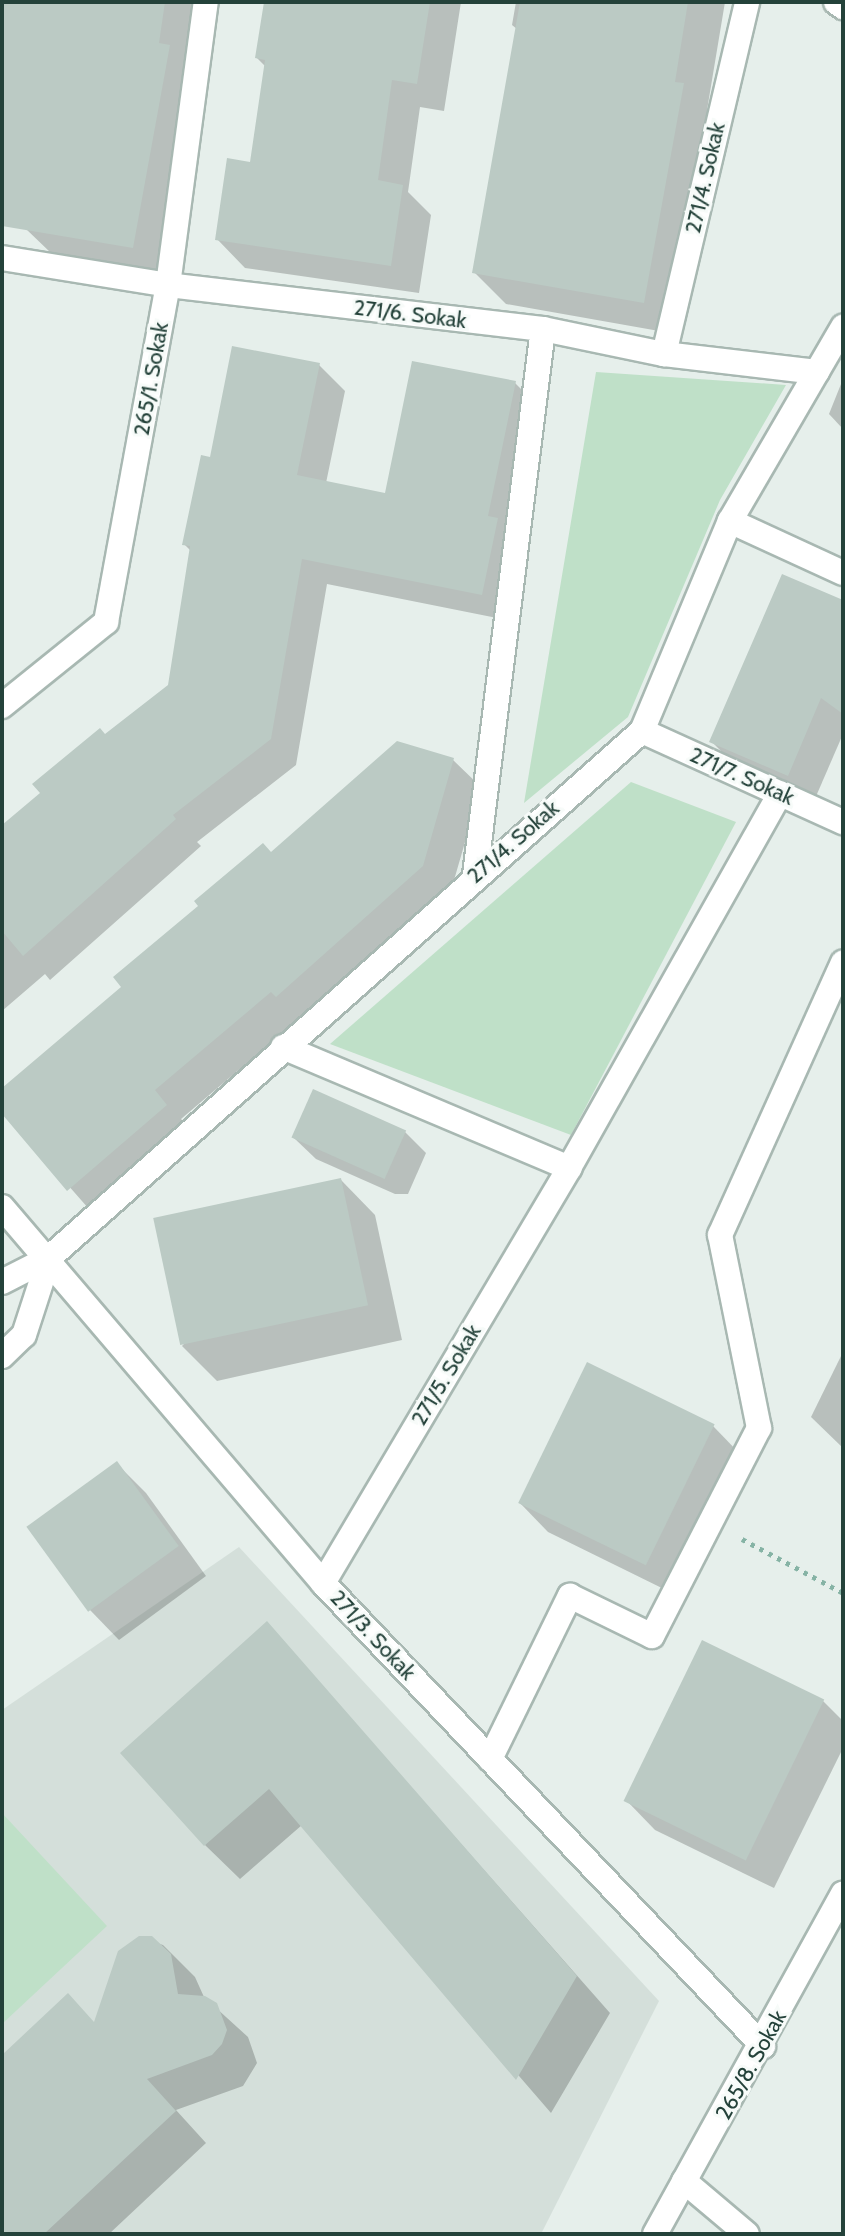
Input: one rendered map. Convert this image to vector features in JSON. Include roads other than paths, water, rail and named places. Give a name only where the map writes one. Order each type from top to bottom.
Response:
[{"type":"street","name":"265/1. Sokak","points":[[2,706],[106,622],[168,285],[206,2]]},
{"type":"street","name":"271/4. Sokak","points":[[664,354],[747,2]]},
{"type":"street","points":[[836,2],[843,7]]},
{"type":"street","name":"271/6. Sokak","points":[[2,258],[168,285],[543,329],[664,354],[817,372]]},
{"type":"street","name":"271/4. Sokak","points":[[2,1282],[49,1258],[475,875],[642,731],[730,521],[843,327]]},
{"type":"street","points":[[475,875],[543,329]]},
{"type":"street","points":[[730,521],[843,573]]},
{"type":"street","name":"271/7. Sokak","points":[[642,731],[843,822]]},
{"type":"street","name":"271/5. Sokak","points":[[323,1583],[569,1168],[780,793]]},
{"type":"street","points":[[490,1759],[570,1596],[652,1636],[759,1428],[720,1235],[843,963]]},
{"type":"street","points":[[283,1047],[569,1168]]},
{"type":"street","name":"271/3. Sokak","points":[[2,1207],[49,1258],[323,1583],[763,2046]]},
{"type":"street","name":"271/4. Sokak","points":[[2,1356],[24,1335],[49,1258]]},
{"type":"street","name":"265/8. Sokak","points":[[655,2234],[763,2046],[843,1894]]},
{"type":"street","points":[[684,2181],[747,2234]]}]
